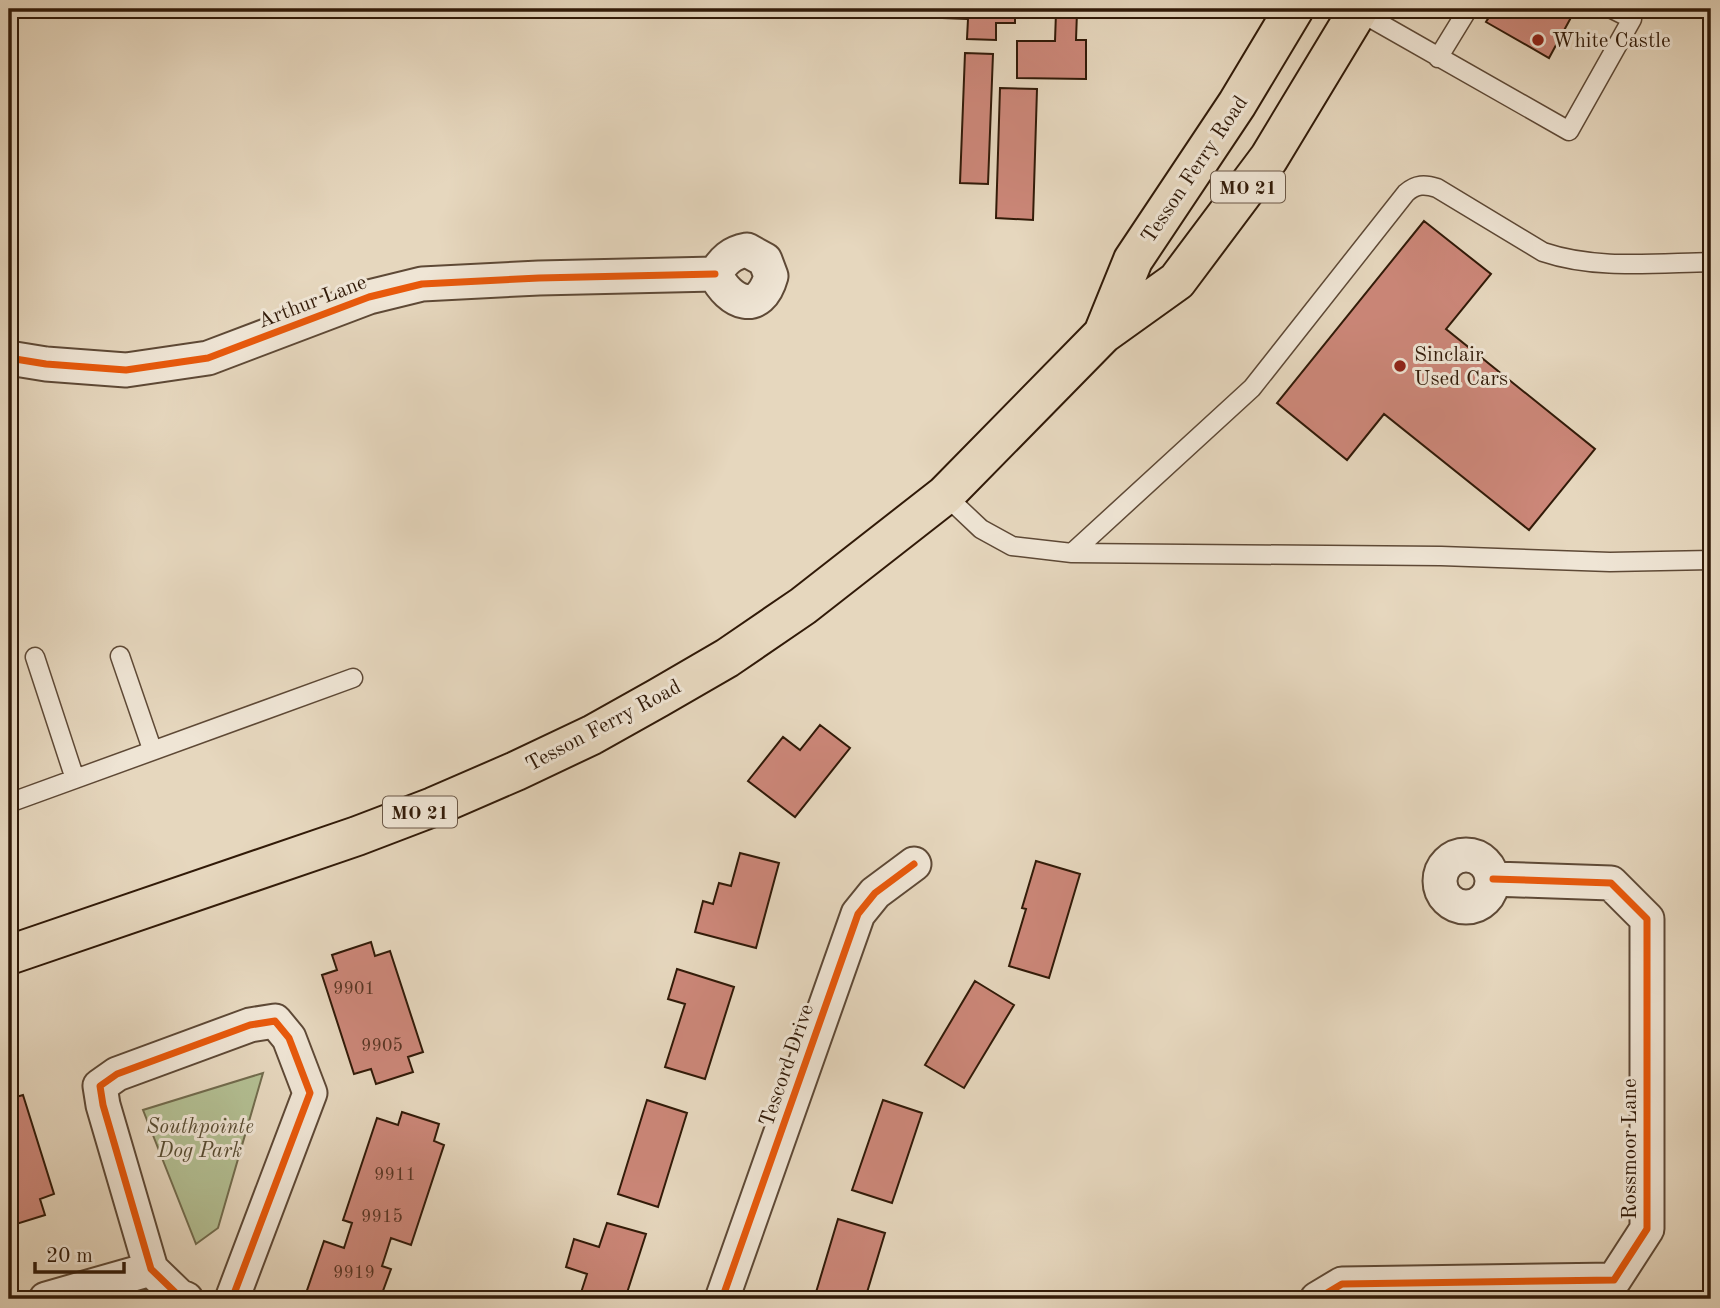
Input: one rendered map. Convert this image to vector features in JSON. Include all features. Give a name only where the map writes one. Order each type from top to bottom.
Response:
[{"type":"main road","name":"Tesson Ferry Road","points":[[1103,334],[1133,260],[1237,104],[1294,9]]},
{"type":"main road","name":"Tesson Ferry Road","points":[[9,955],[395,821],[516,771],[592,735],[727,658],[803,606],[945,495],[1103,334],[1177,281],[1269,158],[1359,10]]},
{"type":"street","name":"Arthur Lane","points":[[9,358],[46,364],[126,370],[208,358],[369,297],[422,284],[715,274]]},
{"type":"street","name":"Tescord Drive","points":[[722,1299],[858,914],[875,893],[914,864]]},
{"type":"street","name":"Rossmoor Lane","points":[[1317,1299],[1342,1284],[1614,1280],[1647,1230],[1647,919],[1611,883],[1493,879]]},
{"type":"street","points":[[186,1299],[179,1296],[151,1269],[103,1105],[100,1086],[117,1074],[250,1026],[275,1021],[289,1038],[310,1093],[232,1299]]},
{"type":"street","points":[[46,1299],[151,1269]]},
{"type":"lane","points":[[1438,58],[1468,9]]},
{"type":"lane","points":[[1359,10],[1438,58],[1569,131],[1631,14],[1612,9]]},
{"type":"lane","points":[[1072,553],[1252,388],[1411,189],[1421,185],[1437,188],[1543,252],[1560,258],[1590,262],[1711,262]]},
{"type":"lane","points":[[945,495],[981,529],[1012,546],[1072,553],[1440,556],[1610,562],[1711,560]]},
{"type":"lane","points":[[120,656],[152,749]]},
{"type":"lane","points":[[35,657],[75,779]]},
{"type":"lane","points":[[9,803],[353,678]]},
{"type":"green space","name":"Southpointe Dog Park","points":[[263,1073],[218,1228],[196,1244],[143,1110]]},
{"type":"building","points":[[943,9],[1015,9],[1015,23],[996,23],[996,40],[967,39],[968,19],[943,18]]},
{"type":"building","name":"White Castle","points":[[1494,9],[1568,9],[1574,12],[1549,58],[1486,22]]},
{"type":"building","points":[[1056,12],[1077,12],[1076,40],[1086,40],[1086,79],[1017,78],[1017,41],[1055,41]]},
{"type":"building","points":[[965,53],[993,54],[988,184],[960,183]]},
{"type":"building","points":[[1000,88],[1037,89],[1033,220],[996,218]]},
{"type":"building","name":"Sinclair Used Cars","points":[[1424,221],[1491,274],[1446,329],[1595,449],[1529,530],[1384,414],[1347,460],[1277,403]]},
{"type":"building","points":[[820,725],[850,748],[795,817],[748,781],[783,737],[800,750]]},
{"type":"building","points":[[740,853],[779,863],[756,948],[695,932],[703,901],[713,904],[719,883],[731,886]]},
{"type":"building","points":[[1036,861],[1080,874],[1049,978],[1009,966],[1026,909],[1022,908]]},
{"type":"building","points":[[371,942],[375,956],[390,951],[423,1052],[408,1057],[413,1072],[376,1084],[371,1069],[354,1074],[322,975],[337,970],[332,955]]},
{"type":"building","points":[[677,969],[734,987],[705,1079],[665,1067],[685,1004],[668,999]]},
{"type":"building","points":[[975,981],[1014,1005],[964,1088],[925,1065]]},
{"type":"building","points":[[23,1095],[54,1194],[40,1199],[45,1215],[10,1226],[9,1099]]},
{"type":"building","points":[[647,1100],[687,1113],[658,1207],[618,1194]]},
{"type":"building","points":[[883,1100],[922,1113],[892,1203],[852,1190]]},
{"type":"building","points":[[402,1112],[439,1124],[434,1141],[444,1145],[411,1245],[391,1238],[382,1266],[391,1269],[380,1299],[304,1299],[324,1241],[344,1248],[352,1223],[343,1220],[377,1118],[398,1125]]},
{"type":"building","points":[[838,1219],[885,1233],[865,1299],[814,1299]]},
{"type":"building","points":[[607,1223],[646,1234],[625,1299],[579,1299],[587,1274],[566,1267],[574,1239],[599,1247]]},
{"type":"cycle path","points":[[9,358],[46,364],[126,370],[208,358],[369,297],[422,284],[715,274]]},
{"type":"cycle path","points":[[722,1299],[858,914],[875,893],[914,864]]},
{"type":"cycle path","points":[[1317,1299],[1342,1284],[1614,1280],[1647,1229],[1647,919],[1611,883],[1493,879]]},
{"type":"cycle path","points":[[186,1299],[179,1296],[151,1269],[103,1105],[100,1086],[117,1074],[250,1025],[275,1021],[289,1038],[310,1093],[232,1299]]},
{"type":"place","name":"White Castle","points":[[1538,40]]},
{"type":"place","name":"Sinclair Used Cars","points":[[1400,366]]}]
